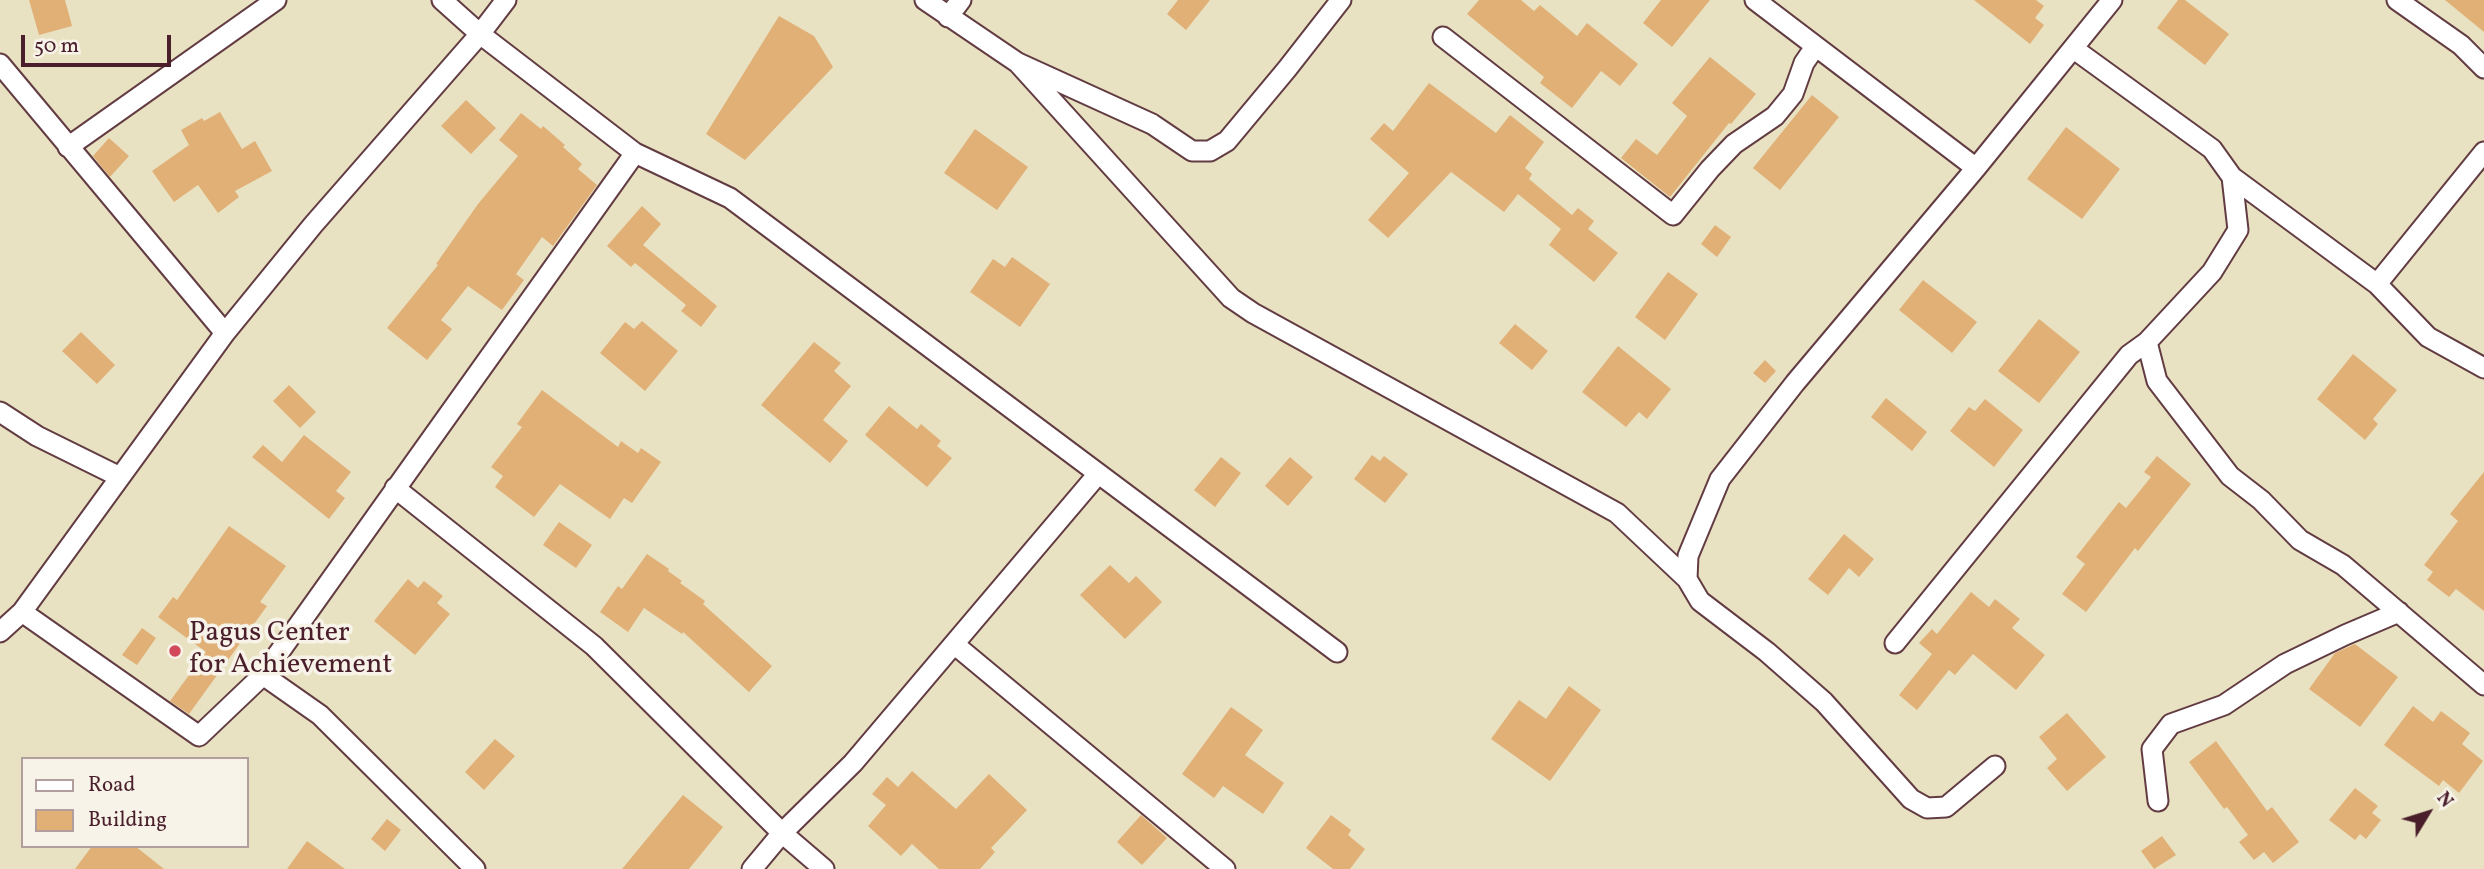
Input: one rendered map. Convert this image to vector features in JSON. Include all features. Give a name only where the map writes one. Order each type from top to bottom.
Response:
[{"type":"street","points":[[68,146],[276,0]]},
{"type":"street","points":[[442,0],[480,34],[635,153],[730,198],[1337,652]]},
{"type":"street","points":[[0,632],[22,612],[225,333],[313,225],[480,34],[506,0]]},
{"type":"street","points":[[925,0],[1018,63],[1152,124],[1192,151],[1210,151],[1227,141],[1341,0]]},
{"type":"street","points":[[948,17],[961,0]]},
{"type":"street","points":[[1755,0],[1976,168]]},
{"type":"street","points":[[1687,579],[1688,556],[1720,479],[1795,383],[1976,168],[2112,0]]},
{"type":"street","points":[[2397,0],[2461,45],[2484,68]]},
{"type":"street","points":[[1443,37],[1672,215],[1734,144],[1775,116],[1793,94],[1804,63],[1815,47]]},
{"type":"street","points":[[2074,49],[2212,149],[2232,177],[2377,284],[2428,337],[2484,368]]},
{"type":"street","points":[[1018,63],[1231,298],[1253,313],[1617,513],[1687,579],[1700,601],[1767,652],[1824,702],[1911,799],[1927,808],[1946,807],[1995,766]]},
{"type":"street","points":[[0,64],[225,333]]},
{"type":"street","points":[[2377,284],[2484,152]]},
{"type":"street","points":[[22,612],[199,736],[263,675],[635,153]]},
{"type":"street","points":[[1895,643],[2129,355],[2147,342],[2211,272],[2238,230],[2232,177]]},
{"type":"street","points":[[2147,342],[2157,381],[2230,476],[2260,500],[2300,540],[2343,565],[2484,685]]},
{"type":"street","points":[[0,412],[37,436],[120,477]]},
{"type":"street","points":[[752,869],[782,833],[853,763],[1098,474]]},
{"type":"street","points":[[395,488],[594,646],[782,833],[824,869]]},
{"type":"street","points":[[2158,801],[2152,749],[2171,724],[2224,705],[2285,664],[2399,612]]},
{"type":"street","points":[[954,644],[1225,869]]},
{"type":"street","points":[[263,675],[320,715],[475,869]]},
{"type":"building","points":[[29,0],[65,0],[72,26],[39,35]]},
{"type":"building","points":[[1178,0],[1210,0],[1186,30],[1167,14]]},
{"type":"building","points":[[1479,0],[1521,0],[1534,11],[1540,5],[1577,36],[1587,23],[1638,64],[1620,86],[1601,71],[1572,108],[1540,83],[1544,77],[1467,14]]},
{"type":"building","points":[[1661,0],[1710,0],[1672,47],[1643,23]]},
{"type":"building","points":[[1974,0],[2036,0],[2044,6],[2035,18],[2044,25],[2030,44]]},
{"type":"building","points":[[2178,0],[2185,0],[2229,34],[2205,65],[2157,28]]},
{"type":"building","points":[[2445,0],[2484,0],[2484,32]]},
{"type":"building","points":[[779,16],[814,36],[833,67],[745,160],[706,134]]},
{"type":"building","points":[[1710,57],[1756,94],[1731,124],[1729,123],[1670,197],[1621,158],[1636,139],[1657,155],[1687,116],[1672,103]]},
{"type":"building","points":[[1429,83],[1496,133],[1510,115],[1544,142],[1525,168],[1532,174],[1529,179],[1572,215],[1578,208],[1594,221],[1588,229],[1618,253],[1594,282],[1549,245],[1561,229],[1518,194],[1504,212],[1451,172],[1388,238],[1368,220],[1409,173],[1370,139],[1384,123],[1393,131]]},
{"type":"building","points":[[1812,95],[1839,117],[1780,190],[1753,168]]},
{"type":"building","points":[[466,100],[496,128],[471,154],[441,126]]},
{"type":"building","points":[[220,112],[242,149],[255,141],[272,171],[235,191],[239,197],[218,213],[198,185],[174,202],[152,171],[189,145],[181,130]]},
{"type":"building","points":[[521,113],[541,129],[543,126],[565,145],[563,147],[582,164],[578,169],[597,185],[553,246],[542,237],[516,274],[524,280],[502,310],[468,286],[441,320],[452,329],[427,360],[387,328],[438,265],[436,264],[478,204],[518,156],[499,140]]},
{"type":"building","points":[[2066,127],[2120,169],[2082,219],[2027,179]]},
{"type":"building","points":[[975,129],[1028,167],[997,210],[944,173]]},
{"type":"building","points":[[109,138],[129,156],[110,177],[93,156]]},
{"type":"building","points":[[642,206],[661,224],[643,245],[717,306],[701,327],[681,311],[686,305],[635,263],[631,267],[607,246]]},
{"type":"building","points":[[1715,225],[1731,237],[1717,257],[1701,244]]},
{"type":"building","points":[[1012,257],[1050,284],[1020,327],[970,292],[993,259],[1005,267]]},
{"type":"building","points":[[1668,272],[1698,294],[1665,340],[1635,317]]},
{"type":"building","points":[[1923,280],[1977,322],[1952,353],[1899,310]]},
{"type":"building","points":[[2039,319],[2080,352],[2039,403],[1998,371]]},
{"type":"building","points":[[642,321],[678,351],[645,391],[600,353],[625,322],[634,329]]},
{"type":"building","points":[[1515,324],[1548,351],[1532,370],[1499,343]]},
{"type":"building","points":[[81,332],[115,365],[97,384],[62,351]]},
{"type":"building","points":[[814,342],[841,363],[834,371],[851,386],[823,420],[848,441],[830,463],[761,405]]},
{"type":"building","points":[[1618,346],[1671,389],[1647,419],[1639,412],[1626,427],[1582,392]]},
{"type":"building","points":[[2353,354],[2397,390],[2373,419],[2378,424],[2365,440],[2317,399]]},
{"type":"building","points":[[1765,360],[1776,371],[1765,383],[1753,373]]},
{"type":"building","points":[[289,385],[316,412],[300,428],[273,401]]},
{"type":"building","points":[[542,390],[618,447],[621,441],[638,453],[641,448],[661,462],[632,503],[624,498],[610,519],[560,484],[534,517],[495,487],[503,476],[491,467],[522,427],[517,424]]},
{"type":"building","points":[[1886,398],[1927,432],[1912,451],[1871,417]]},
{"type":"building","points":[[1985,399],[2023,430],[1994,467],[1950,431],[1969,407],[1975,411]]},
{"type":"building","points":[[889,406],[917,429],[921,424],[941,441],[937,446],[952,458],[927,487],[865,435]]},
{"type":"building","points":[[304,435],[351,472],[336,491],[345,498],[329,519],[252,457],[263,445],[282,462]]},
{"type":"building","points":[[1372,455],[1380,461],[1384,456],[1408,474],[1385,503],[1354,479]]},
{"type":"building","points":[[2157,456],[2191,484],[2138,551],[2135,548],[2086,612],[2062,594],[2085,564],[2076,557],[2119,502],[2126,508],[2151,477],[2144,472]]},
{"type":"building","points":[[1221,457],[1241,473],[1215,507],[1194,490]]},
{"type":"building","points":[[1290,457],[1313,477],[1288,506],[1265,486]]},
{"type":"building","points":[[2484,472],[2484,611],[2456,589],[2449,597],[2427,580],[2433,572],[2424,565],[2458,521],[2450,514]]},
{"type":"building","points":[[559,522],[592,545],[576,568],[543,545]]},
{"type":"building","points":[[229,526],[286,566],[260,602],[267,606],[189,714],[170,701],[206,652],[158,617],[173,597],[177,600]]},
{"type":"building","points":[[1844,534],[1874,559],[1859,577],[1849,568],[1828,595],[1808,579]]},
{"type":"building","points":[[647,554],[669,569],[668,571],[682,581],[680,583],[705,601],[703,604],[772,666],[749,692],[683,632],[682,634],[644,608],[628,632],[600,612],[618,586],[622,589]]},
{"type":"building","points":[[1110,565],[1129,583],[1136,576],[1162,602],[1125,639],[1080,595]]},
{"type":"building","points":[[408,579],[418,588],[424,581],[443,596],[437,603],[450,614],[415,655],[374,621]]},
{"type":"building","points":[[1971,592],[1989,607],[1995,599],[2020,619],[2012,628],[2045,655],[2016,690],[1973,654],[1955,675],[1949,670],[1917,710],[1899,695],[1932,654],[1919,643],[1932,629],[1937,634]]},
{"type":"building","points":[[142,628],[156,638],[137,665],[122,655]]},
{"type":"building","points":[[2355,644],[2398,677],[2360,727],[2309,689],[2335,653]]},
{"type":"building","points":[[1569,686],[1601,710],[1550,781],[1491,739],[1519,700],[1546,719]]},
{"type":"building","points":[[2413,706],[2433,722],[2441,711],[2470,733],[2462,744],[2483,761],[2459,793],[2443,780],[2439,786],[2384,745]]},
{"type":"building","points":[[1231,707],[1263,730],[1245,755],[1284,783],[1263,814],[1223,786],[1214,798],[1182,774]]},
{"type":"building","points":[[2067,713],[2106,757],[2067,791],[2047,768],[2057,759],[2039,737]]},
{"type":"building","points":[[495,739],[515,756],[484,790],[465,772]]},
{"type":"building","points":[[2216,741],[2267,811],[2272,807],[2299,842],[2273,863],[2264,852],[2254,860],[2239,842],[2248,835],[2227,807],[2224,809],[2189,762]]},
{"type":"building","points":[[912,771],[956,809],[989,774],[1027,810],[991,848],[995,852],[980,869],[939,869],[912,844],[901,856],[868,826],[886,805],[872,794],[887,777],[898,787]]},
{"type":"building","points":[[2355,788],[2378,806],[2372,813],[2381,820],[2366,839],[2360,834],[2355,840],[2329,820]]},
{"type":"building","points":[[683,795],[723,827],[689,869],[622,869]]},
{"type":"building","points":[[1141,815],[1167,838],[1142,865],[1117,842]]},
{"type":"building","points":[[1331,815],[1351,830],[1348,835],[1365,849],[1350,869],[1333,869],[1306,848]]},
{"type":"building","points":[[387,819],[401,830],[385,851],[371,839]]},
{"type":"building","points":[[2162,836],[2176,855],[2154,869],[2141,851]]},
{"type":"building","points":[[307,841],[345,869],[287,869]]},
{"type":"building","points":[[91,848],[138,848],[164,869],[75,869]]},
{"type":"place","name":"Pagus Center for Achievement","points":[[175,651]]}]
